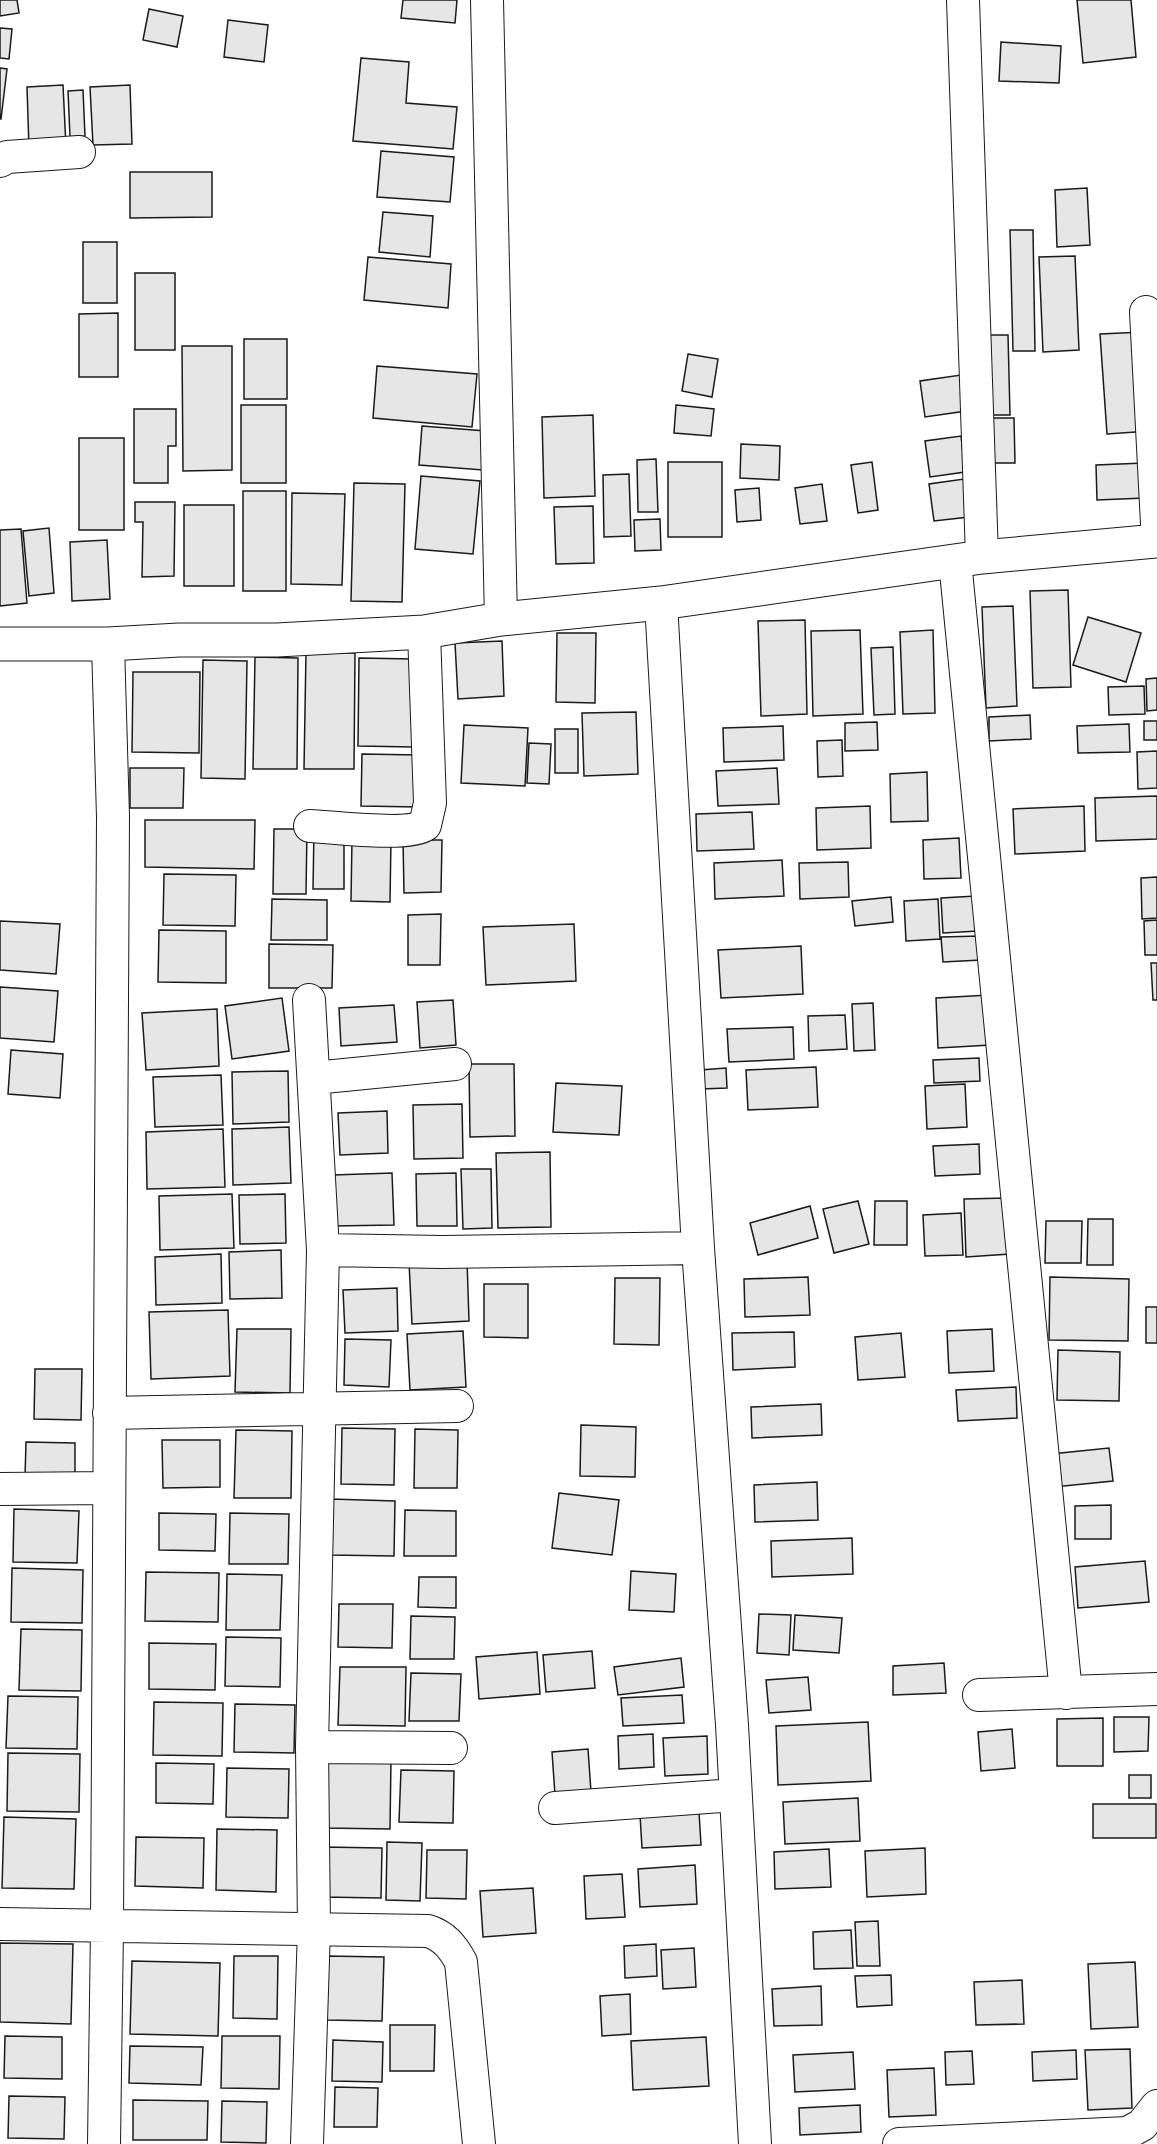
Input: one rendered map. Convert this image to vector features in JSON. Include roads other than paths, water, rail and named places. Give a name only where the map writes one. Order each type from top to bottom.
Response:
[{"type":"main road","points":[[0,644],[277,640],[424,632],[501,619],[661,603],[969,559],[1157,541]]},
{"type":"street","points":[[487,0],[501,619]]},
{"type":"street","points":[[963,0],[969,559],[1066,1693]]},
{"type":"street","points":[[0,160],[7,157],[79,152]]},
{"type":"street","points":[[1146,312],[1157,524]]},
{"type":"street","points":[[661,603],[698,1248],[717,1500],[756,2144]]},
{"type":"street","points":[[310,826],[397,831],[418,829],[424,825],[430,803],[424,632]]},
{"type":"street","points":[[104,2144],[113,817],[108,644]]},
{"type":"street","points":[[307,2144],[314,1929],[312,1748],[323,1250],[309,1000]]},
{"type":"street","points":[[314,1078],[455,1064]]},
{"type":"street","points":[[323,1250],[442,1252],[698,1248]]},
{"type":"street","points":[[109,1413],[457,1406]]},
{"type":"street","points":[[0,1489],[109,1488]]},
{"type":"street","points":[[979,1695],[1157,1689]]},
{"type":"street","points":[[312,1748],[451,1748]]},
{"type":"street","points":[[555,1808],[735,1795]]},
{"type":"street","points":[[0,1924],[428,1931],[438,1934],[455,1951],[461,1962],[479,2144]]},
{"type":"street","points":[[899,2144],[1127,2133],[1142,2125],[1157,2106]]}]
